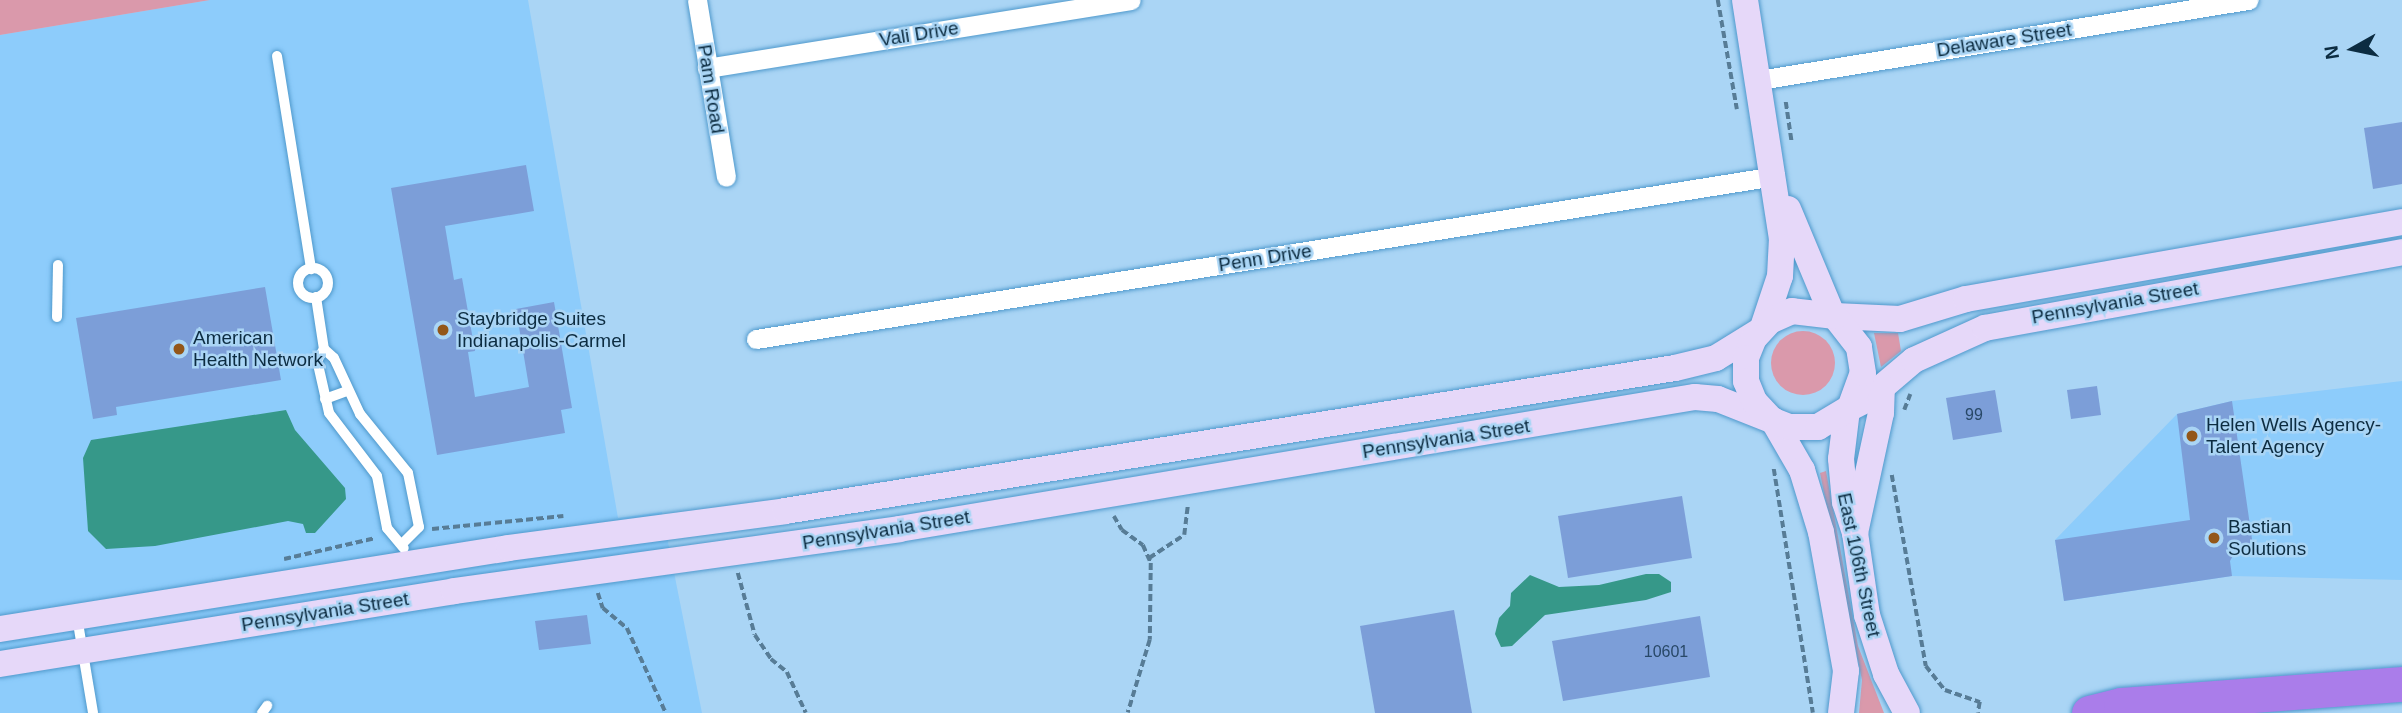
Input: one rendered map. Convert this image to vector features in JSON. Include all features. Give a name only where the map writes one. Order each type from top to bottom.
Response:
[{"type":"highway","points":[[2089,713],[2121,705],[2402,684]]},
{"type":"main road","points":[[1745,0],[1759,80],[1781,174],[1833,315],[1852,335],[1862,359],[1861,386],[1849,409],[1828,424],[1808,428],[1771,418],[1754,401],[1746,381],[1746,359],[1760,330],[1782,261],[1781,174]]},
{"type":"main road","name":"Pennsylvania Street","points":[[1833,315],[1900,319],[1966,299],[2402,222]]},
{"type":"main road","name":"Pennsylvania Street","points":[[1849,409],[1882,387],[1914,360],[1984,328],[2402,252]]},
{"type":"main road","points":[[1760,330],[1792,311],[1833,315]]},
{"type":"main road","name":"Pennsylvania Street","points":[[0,629],[408,573],[1675,368],[1716,358],[1760,330]]},
{"type":"main road","points":[[1855,533],[1865,500],[1882,387]]},
{"type":"main road","name":"Pennsylvania Street","points":[[0,664],[82,651],[408,573],[899,529],[1695,397],[1718,399],[1771,418]]},
{"type":"main road","name":"East 106th Street","points":[[1849,409],[1841,479],[1855,533],[1867,615],[1886,674],[1907,713]]},
{"type":"main road","name":"East 106th Street","points":[[1771,418],[1802,470],[1821,532],[1846,671],[1841,713]]},
{"type":"street","name":"Pam Road","points":[[697,0],[726,177]]},
{"type":"street","name":"Vali Drive","points":[[707,68],[1042,7],[1130,0]]},
{"type":"street","name":"Delaware Street","points":[[1759,80],[2249,0]]},
{"type":"street","name":"Penn Drive","points":[[756,339],[1781,174]]},
{"type":"lane","points":[[278,56],[311,268]]},
{"type":"lane","points":[[57,317],[58,265]]},
{"type":"lane","points":[[311,268],[322,272],[327,283],[316,297],[324,349],[334,358],[347,391],[408,474],[419,527],[408,573]]},
{"type":"lane","points":[[311,268],[299,277],[298,287],[303,294],[316,297]]},
{"type":"lane","points":[[324,349],[317,360],[325,400],[344,436],[377,476],[387,528],[408,573]]},
{"type":"lane","points":[[325,400],[347,391]]},
{"type":"lane","points":[[77,617],[93,713]]},
{"type":"path","points":[[1718,0],[1738,115]]},
{"type":"path","points":[[1781,174],[1792,123],[1785,96]]},
{"type":"path","points":[[1903,413],[1912,390]]},
{"type":"path","points":[[1772,460],[1813,713]]},
{"type":"path","points":[[1892,471],[1926,666],[1945,690],[1980,702],[1978,713]]},
{"type":"path","points":[[1149,558],[1184,535],[1188,502]]},
{"type":"path","points":[[1114,515],[1122,530],[1143,545],[1149,558],[1150,640],[1128,713]]},
{"type":"path","points":[[738,573],[755,635],[771,659],[787,672],[806,713]]},
{"type":"path","points":[[598,593],[603,608],[627,628],[666,713]]},
{"type":"shaded area","points":[[0,0],[210,0],[0,35]]},
{"type":"shaded area","points":[[210,0],[528,0],[618,518],[662,512],[702,713],[0,713],[0,35]]},
{"type":"shaded area","points":[[1797,331],[1809,331],[1826,340],[1833,351],[1833,375],[1826,386],[1809,395],[1797,395],[1785,390],[1776,381],[1771,369],[1771,357],[1776,345],[1785,336]]},
{"type":"shaded area","points":[[1874,333],[1898,333],[1901,351],[1881,367]]},
{"type":"shaded area","points":[[2402,381],[2402,580],[2232,576],[2064,601],[2055,540],[2177,414],[2232,401]]},
{"type":"shaded area","points":[[286,410],[295,430],[345,488],[346,499],[315,533],[306,533],[303,524],[288,521],[155,546],[106,549],[88,531],[83,458],[91,440]]},
{"type":"shaded area","points":[[1826,471],[1858,646],[1884,713],[1859,713],[1862,680],[1820,473]]},
{"type":"shaded area","points":[[1646,574],[1659,574],[1671,582],[1671,592],[1646,600],[1545,615],[1512,646],[1501,647],[1495,634],[1499,618],[1510,606],[1511,593],[1530,575],[1559,587],[1599,585]]},
{"type":"building","points":[[2402,122],[2402,184],[2373,189],[2364,128]]},
{"type":"building","name":"Staybridge Suites Indianapolis-Carmel","points":[[526,165],[534,211],[445,226],[454,280],[462,278],[475,351],[468,352],[475,397],[529,387],[516,309],[554,302],[572,408],[561,410],[565,433],[437,455],[391,188]]},
{"type":"building","name":"American Health Network","points":[[265,287],[281,380],[116,407],[117,415],[93,419],[76,318]]},
{"type":"building","points":[[2097,386],[2101,415],[2071,419],[2067,390]]},
{"type":"building","points":[[1995,390],[2002,432],[1953,440],[1946,398]]},
{"type":"building","points":[[2232,401],[2253,546],[2235,552],[2230,561],[2232,576],[2064,601],[2055,540],[2190,520],[2177,414]]},
{"type":"building","points":[[1682,496],[1692,558],[1568,578],[1558,516]]},
{"type":"building","points":[[1454,610],[1472,713],[1375,713],[1360,626]]},
{"type":"building","points":[[587,615],[591,644],[539,650],[535,621]]},
{"type":"building","points":[[1700,616],[1710,677],[1563,701],[1552,641]]},
{"type":"place","name":"Staybridge Suites Indianapolis-Carmel","points":[[443,330]]},
{"type":"place","name":"American Health Network","points":[[179,349]]},
{"type":"place","name":"Helen Wells Agency- Talent Agency","points":[[2192,436]]},
{"type":"place","name":"Bastian Solutions","points":[[2214,538]]}]
